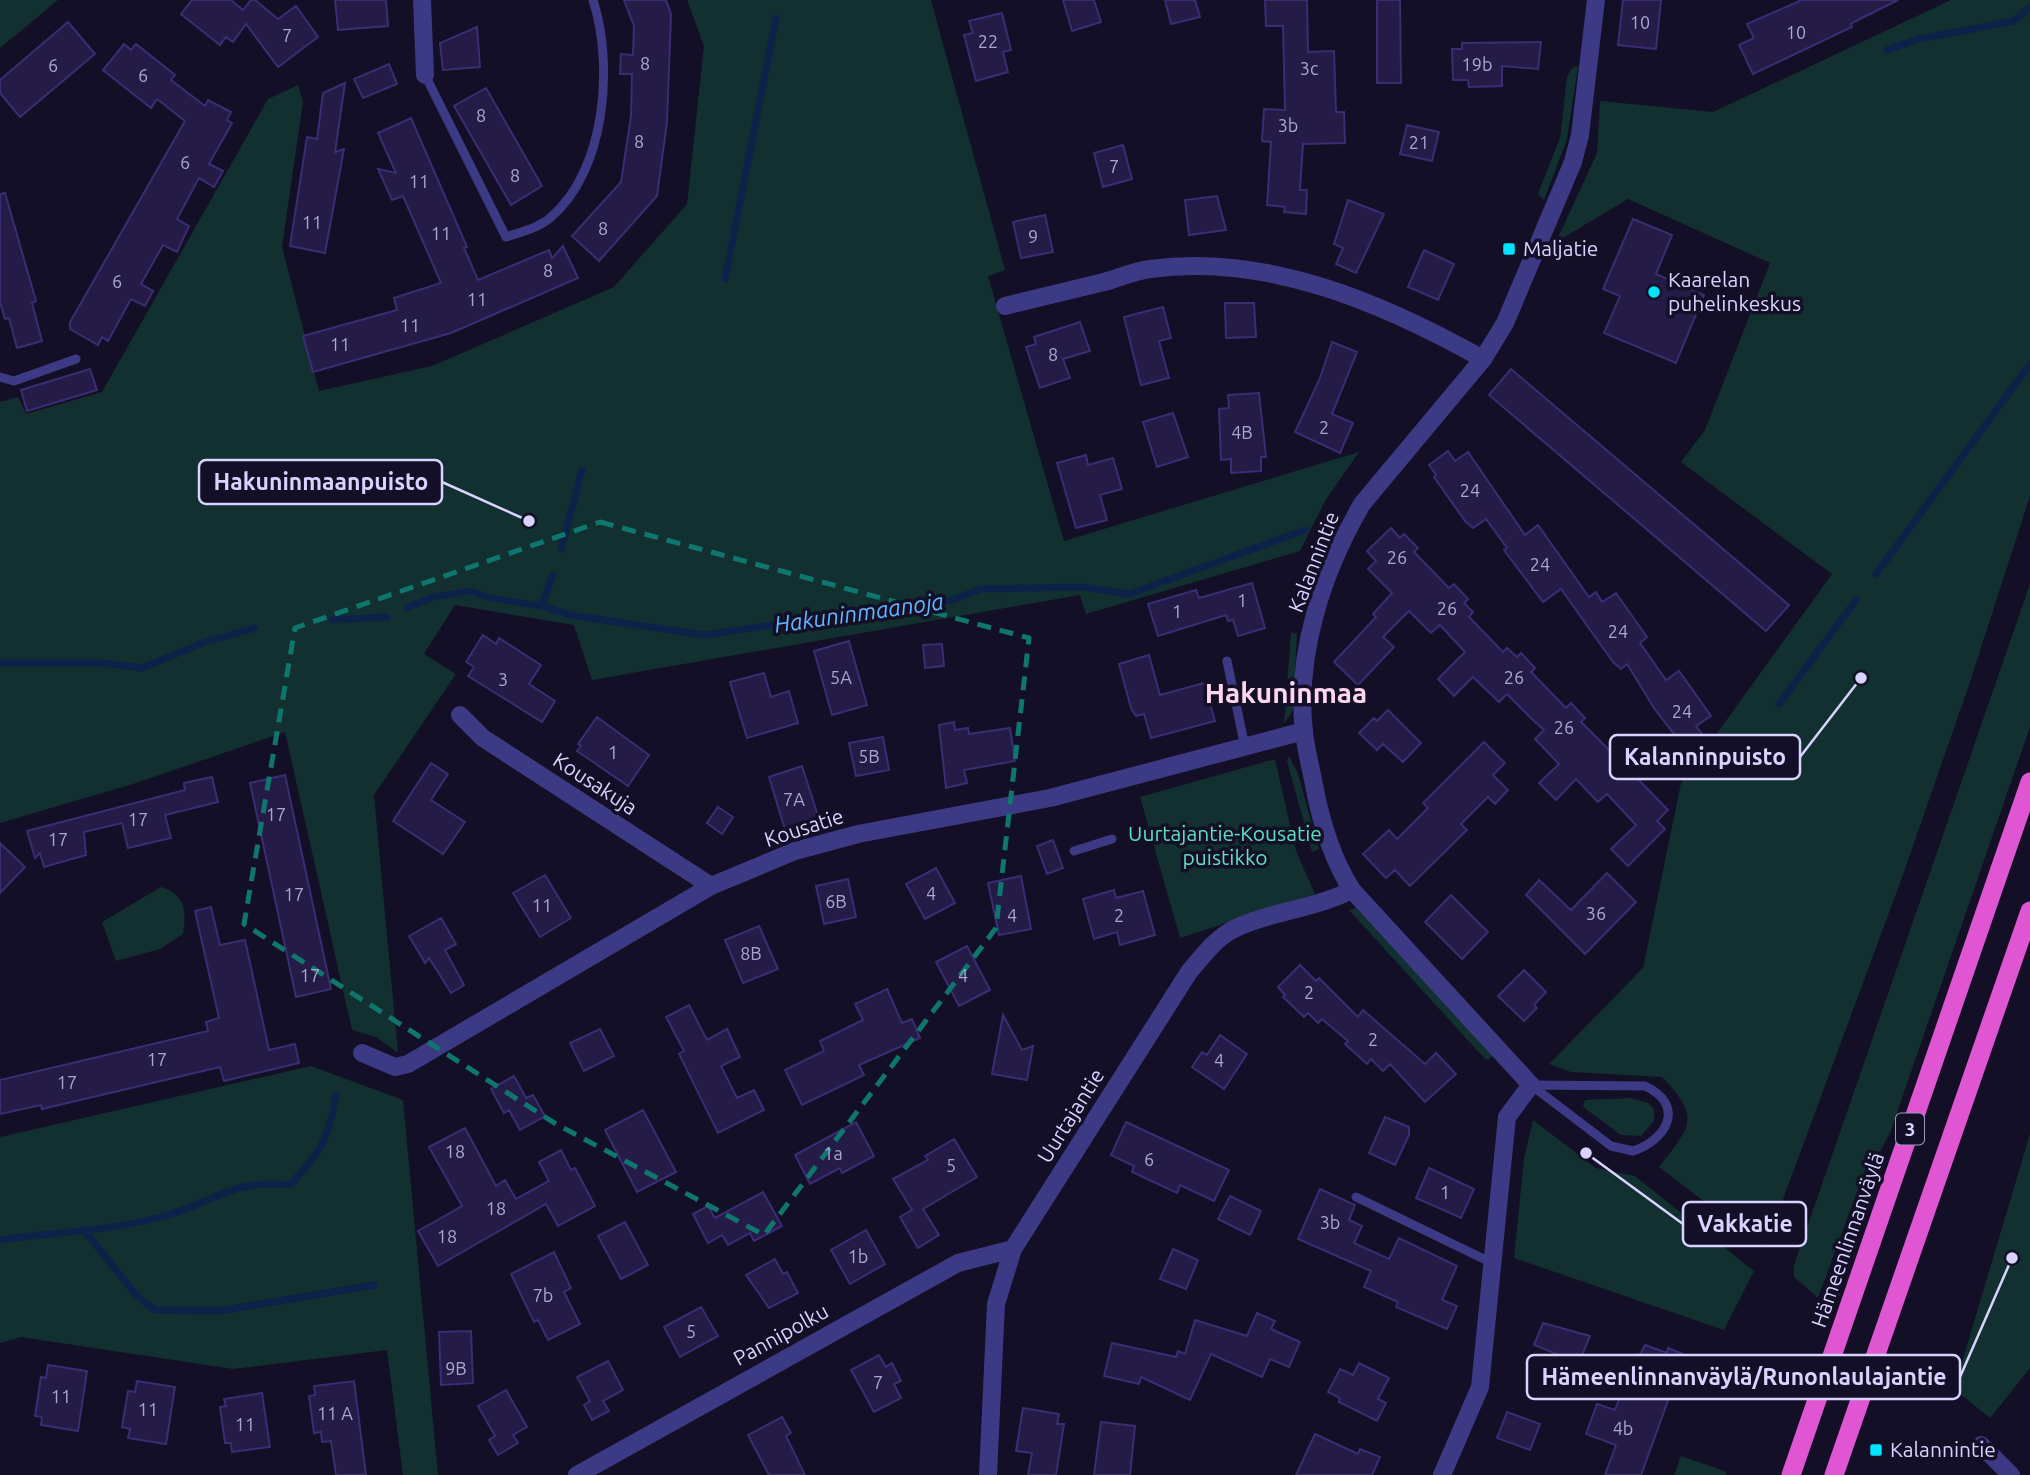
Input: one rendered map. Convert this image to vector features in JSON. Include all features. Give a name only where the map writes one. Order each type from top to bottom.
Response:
[{"type":"highway","name":"Hämeenlinnanväylä","points":[[1791,1475],[2030,782]]},
{"type":"highway","name":"3","points":[[1834,1475],[2030,911]]},
{"type":"street","points":[[422,0],[425,75]]},
{"type":"street","name":"Kalannintie","points":[[1531,1085],[1352,890],[1339,871],[1319,809],[1304,732],[1304,672],[1317,604],[1349,527],[1362,504],[1483,359],[1505,323],[1573,162],[1580,135],[1596,0]]},
{"type":"street","points":[[1005,306],[1148,269],[1208,265],[1256,269],[1314,283],[1448,337],[1483,359]]},
{"type":"street","name":"Kousakuja","points":[[460,715],[483,738],[711,886]]},
{"type":"street","name":"Kousatie","points":[[362,1054],[395,1067],[408,1064],[711,886],[795,851],[858,834],[1050,798],[1304,732]]},
{"type":"street","name":"Uurtajantie","points":[[988,1475],[996,1304],[1013,1249],[1189,972],[1213,944],[1232,930],[1331,900],[1352,890]]},
{"type":"street","points":[[1442,1475],[1480,1387],[1507,1117],[1531,1085]]},
{"type":"street","name":"Pannipolku","points":[[577,1475],[958,1263],[1013,1249]]},
{"type":"street","points":[[1981,1446],[2011,1475]]},
{"type":"lane","points":[[425,75],[506,237],[535,228],[550,219],[565,203],[589,165],[603,96],[604,52],[593,0]]},
{"type":"lane","points":[[0,377],[14,381],[76,359]]},
{"type":"lane","points":[[1227,661],[1245,747]]},
{"type":"lane","points":[[1074,851],[1112,839]]},
{"type":"lane","name":"Kalannintie","points":[[1531,1085],[1645,1086],[1658,1092],[1668,1105],[1669,1115],[1661,1132],[1645,1147],[1633,1151],[1622,1149],[1611,1146],[1531,1085]]},
{"type":"lane","points":[[1356,1197],[1494,1264]]},
{"type":"highlighted area","points":[[600,522],[1029,638],[996,928],[764,1235],[556,1124],[244,924],[295,628]]},
{"type":"green space","points":[[0,0],[58,0],[0,48]]},
{"type":"green space","points":[[687,0],[931,0],[1005,270],[988,276],[1064,541],[1359,452],[1325,501],[1300,551],[1086,614],[1080,595],[592,680],[574,625],[455,605],[424,654],[456,674],[374,795],[398,1053],[376,1037],[352,1030],[285,732],[136,783],[0,823],[0,402],[18,397],[26,414],[102,392],[268,99],[298,85],[303,102],[282,247],[319,391],[432,366],[614,287],[687,204],[704,46]]},
{"type":"green space","points":[[1951,0],[2030,0],[2030,496],[1969,685],[1904,872],[1765,1248],[1659,1167],[1678,1142],[1687,1122],[1683,1103],[1662,1077],[1571,1072],[1549,1064],[1643,968],[1681,783],[1832,574],[1681,462],[1705,430],[1770,263],[1628,199],[1556,242],[1597,153],[1600,101],[1713,112]]},
{"type":"green space","points":[[1573,67],[1578,67],[1567,139],[1544,200],[1538,194],[1560,138],[1567,77]]},
{"type":"green space","points":[[2030,584],[2030,727],[1890,1133],[1854,1200],[1818,1298],[1794,1277],[1794,1265]]},
{"type":"green space","points":[[1291,633],[1297,634],[1293,710],[1284,724]]},
{"type":"green space","points":[[1289,756],[1298,774],[1319,849],[1312,852],[1287,761]]},
{"type":"green space","name":"Uurtajantie-Kousatie puistikko","points":[[1275,759],[1296,851],[1315,894],[1180,938],[1140,797]]},
{"type":"green space","points":[[161,887],[180,899],[185,918],[183,934],[160,949],[116,961],[102,922]]},
{"type":"green space","points":[[1356,908],[1493,1055],[1489,1059],[1485,1059],[1349,910]]},
{"type":"green space","points":[[311,1066],[403,1100],[438,1475],[403,1475],[387,1350],[233,1369],[21,1337],[0,1343],[0,1137]]},
{"type":"green space","points":[[1631,1098],[1648,1103],[1654,1109],[1654,1121],[1641,1136],[1621,1135],[1583,1107],[1585,1100]]},
{"type":"green space","points":[[1533,1120],[1596,1168],[1635,1176],[1754,1271],[1724,1330],[1514,1258],[1524,1159]]},
{"type":"green space","points":[[2030,1134],[2030,1368],[1990,1418],[1954,1389]]},
{"type":"green space","points":[[1681,1456],[1727,1472],[1726,1475],[1674,1475]]},
{"type":"building","points":[[192,0],[231,0],[243,10],[251,0],[255,0],[278,19],[296,6],[318,37],[278,67],[246,24],[233,42],[226,37],[220,45],[181,14]]},
{"type":"building","points":[[335,0],[386,0],[388,26],[338,30]]},
{"type":"building","points":[[624,0],[666,0],[671,14],[667,122],[657,196],[599,261],[572,236],[621,182],[631,116],[632,74],[620,74],[621,54],[633,55],[634,26]]},
{"type":"building","points":[[1063,0],[1094,0],[1101,22],[1072,31]]},
{"type":"building","points":[[1165,0],[1195,0],[1200,17],[1171,24]]},
{"type":"building","points":[[1265,0],[1307,0],[1308,52],[1334,51],[1336,112],[1344,112],[1345,143],[1303,144],[1300,190],[1307,190],[1306,214],[1284,212],[1285,207],[1267,205],[1271,142],[1262,141],[1264,109],[1285,110],[1283,26],[1266,26]]},
{"type":"building","points":[[1377,0],[1400,0],[1401,83],[1377,83]]},
{"type":"building","points":[[1623,0],[1661,0],[1656,49],[1618,45]]},
{"type":"building","points":[[1802,0],[1898,0],[1856,21],[1851,24],[1852,27],[1753,74],[1739,45],[1754,38],[1747,24]]},
{"type":"building","points":[[1002,13],[1011,50],[1003,52],[1008,72],[976,81],[964,35],[973,33],[969,21]]},
{"type":"building","points":[[68,22],[95,54],[20,117],[0,93],[0,80]]},
{"type":"building","points":[[477,27],[480,67],[443,70],[440,43]]},
{"type":"building","points":[[1541,42],[1538,69],[1502,66],[1502,86],[1469,87],[1468,80],[1453,80],[1452,49],[1462,49],[1462,43]]},
{"type":"building","points":[[124,44],[131,50],[136,44],[175,75],[171,80],[205,106],[208,100],[231,112],[227,120],[232,123],[209,164],[223,171],[214,187],[199,178],[177,219],[189,226],[177,252],[163,245],[141,284],[153,291],[145,306],[131,299],[108,341],[102,337],[98,345],[70,329],[70,322],[185,121],[157,99],[151,108],[103,70]]},
{"type":"building","points":[[389,64],[397,84],[363,98],[354,79]]},
{"type":"building","points":[[345,83],[335,152],[344,149],[325,253],[290,246],[307,137],[317,139],[323,93]]},
{"type":"building","points":[[486,88],[542,186],[511,205],[454,106]]},
{"type":"building","points":[[411,118],[467,247],[464,248],[478,280],[549,250],[552,258],[563,246],[578,278],[451,333],[313,372],[303,336],[397,310],[394,298],[441,283],[403,196],[392,200],[378,169],[396,173],[378,133]]},
{"type":"building","points":[[1407,125],[1439,132],[1432,161],[1400,154]]},
{"type":"building","points":[[1123,145],[1132,179],[1103,187],[1094,153]]},
{"type":"building","points":[[5,193],[36,301],[32,303],[42,341],[17,348],[9,318],[5,319],[0,302],[0,194]]},
{"type":"building","points":[[1217,196],[1226,230],[1189,235],[1185,200]]},
{"type":"building","points":[[1348,200],[1384,214],[1356,273],[1336,264],[1343,248],[1334,244]]},
{"type":"building","points":[[1045,215],[1053,252],[1021,258],[1013,222]]},
{"type":"building","name":"Kaarelan puhelinkeskus","points":[[1633,219],[1672,235],[1656,274],[1704,295],[1676,363],[1604,333],[1620,296],[1603,289]]},
{"type":"building","points":[[1424,250],[1454,264],[1438,300],[1408,287]]},
{"type":"building","points":[[1225,303],[1254,303],[1256,337],[1226,338]]},
{"type":"building","points":[[1163,307],[1171,338],[1159,341],[1169,378],[1141,385],[1124,317]]},
{"type":"building","points":[[1080,322],[1090,351],[1063,359],[1070,378],[1040,388],[1026,347],[1036,344],[1034,337]]},
{"type":"building","points":[[1332,342],[1357,352],[1332,414],[1353,423],[1340,453],[1295,432],[1320,378]]},
{"type":"building","points":[[90,369],[97,390],[27,411],[21,390]]},
{"type":"building","points":[[1511,369],[1789,605],[1766,631],[1489,395]]},
{"type":"building","points":[[1259,393],[1266,457],[1261,457],[1261,471],[1231,473],[1231,459],[1221,460],[1219,409],[1229,408],[1228,395]]},
{"type":"building","points":[[1173,413],[1188,457],[1157,467],[1143,422]]},
{"type":"building","points":[[1448,451],[1455,461],[1468,452],[1525,535],[1538,525],[1589,597],[1596,592],[1602,602],[1616,593],[1647,637],[1640,643],[1666,680],[1679,671],[1711,716],[1696,726],[1702,734],[1684,747],[1654,708],[1627,664],[1621,669],[1613,662],[1561,589],[1543,602],[1504,550],[1507,548],[1486,519],[1473,528],[1465,521],[1434,477],[1436,475],[1429,465]]},
{"type":"building","points":[[1086,455],[1088,465],[1113,458],[1122,489],[1100,495],[1107,520],[1076,528],[1057,463]]},
{"type":"building","points":[[1391,528],[1400,538],[1404,534],[1418,548],[1414,552],[1449,588],[1454,584],[1468,599],[1464,603],[1473,612],[1469,617],[1503,652],[1507,648],[1517,657],[1521,653],[1535,668],[1531,672],[1566,708],[1571,703],[1585,718],[1581,722],[1616,757],[1620,753],[1635,768],[1631,772],[1668,810],[1657,821],[1665,829],[1628,866],[1611,849],[1636,825],[1607,794],[1598,802],[1576,779],[1556,800],[1539,783],[1559,764],[1535,739],[1544,730],[1507,694],[1499,702],[1473,677],[1454,696],[1438,679],[1465,652],[1440,625],[1431,633],[1409,611],[1383,637],[1394,647],[1358,685],[1334,662],[1376,617],[1373,614],[1392,593],[1368,569],[1376,561],[1367,551]]},
{"type":"building","points":[[1252,583],[1265,628],[1238,636],[1233,620],[1228,621],[1226,615],[1158,636],[1148,604],[1196,590],[1199,598]]},
{"type":"building","points":[[483,635],[496,644],[499,638],[541,665],[529,684],[555,701],[542,722],[468,676],[474,667],[466,662]]},
{"type":"building","points":[[849,641],[867,705],[832,715],[814,651]]},
{"type":"building","points":[[942,644],[944,666],[925,668],[923,645]]},
{"type":"building","points":[[1149,655],[1160,695],[1204,683],[1215,721],[1151,738],[1144,714],[1136,716],[1131,708],[1119,664]]},
{"type":"building","points":[[764,673],[771,697],[789,691],[798,723],[747,738],[730,682]]},
{"type":"building","points":[[1388,710],[1421,743],[1403,762],[1383,744],[1377,750],[1359,733],[1374,718],[1377,721]]},
{"type":"building","points":[[597,717],[649,755],[628,786],[577,751],[581,746],[578,744]]},
{"type":"building","points":[[954,722],[955,730],[968,728],[969,734],[1010,728],[1015,761],[964,770],[967,783],[946,788],[939,725]]},
{"type":"building","points":[[883,737],[889,770],[856,776],[849,743]]},
{"type":"building","points":[[1484,742],[1505,763],[1493,775],[1508,790],[1495,804],[1488,797],[1461,824],[1467,830],[1410,886],[1395,870],[1386,878],[1363,854],[1389,830],[1397,839],[1428,808],[1423,803]]},
{"type":"building","points":[[431,763],[448,774],[431,800],[465,822],[443,854],[393,821]]},
{"type":"building","points":[[802,766],[820,822],[786,833],[769,777]]},
{"type":"building","points":[[285,775],[331,989],[296,997],[250,783]]},
{"type":"building","points":[[212,777],[218,802],[165,815],[171,838],[128,848],[122,823],[84,832],[86,855],[44,867],[40,853],[35,858],[27,831],[185,790],[184,783]]},
{"type":"building","points":[[718,807],[733,817],[722,834],[707,823]]},
{"type":"building","points":[[1053,840],[1063,868],[1047,874],[1037,846]]},
{"type":"building","points":[[0,843],[25,867],[0,893]]},
{"type":"building","points":[[936,868],[955,903],[925,919],[906,884]]},
{"type":"building","points":[[1607,873],[1636,902],[1585,954],[1526,895],[1539,880],[1571,910]]},
{"type":"building","points":[[545,875],[571,918],[540,937],[513,893]]},
{"type":"building","points":[[1021,876],[1031,929],[999,935],[988,883]]},
{"type":"building","points":[[848,879],[856,917],[824,924],[816,886]]},
{"type":"building","points":[[1114,890],[1116,898],[1143,891],[1155,935],[1120,945],[1117,932],[1094,939],[1083,899]]},
{"type":"building","points":[[1451,895],[1488,932],[1462,959],[1425,922]]},
{"type":"building","points":[[211,907],[220,945],[245,940],[269,1050],[295,1044],[299,1063],[224,1081],[220,1067],[42,1109],[41,1105],[0,1114],[0,1080],[208,1031],[206,1022],[219,1018],[195,911]]},
{"type":"building","points":[[441,918],[456,944],[445,950],[464,985],[451,993],[429,958],[425,963],[409,936]]},
{"type":"building","points":[[759,926],[778,969],[743,983],[725,940]]},
{"type":"building","points":[[967,946],[990,990],[959,1006],[936,962]]},
{"type":"building","points":[[1300,965],[1316,981],[1319,978],[1358,1017],[1363,1010],[1425,1064],[1436,1053],[1456,1074],[1425,1102],[1390,1064],[1383,1071],[1371,1059],[1367,1064],[1345,1044],[1348,1041],[1322,1019],[1318,1023],[1308,1013],[1304,1017],[1283,997],[1285,995],[1278,987]]},
{"type":"building","points":[[1524,970],[1546,992],[1534,1005],[1537,1008],[1524,1021],[1498,996]]},
{"type":"building","points":[[887,989],[902,1023],[912,1019],[920,1038],[859,1065],[864,1075],[802,1105],[785,1070],[824,1051],[820,1041],[863,1020],[855,1004]]},
{"type":"building","points":[[689,1005],[707,1040],[727,1029],[740,1057],[721,1066],[737,1098],[754,1090],[764,1110],[718,1133],[679,1054],[684,1051],[666,1017]]},
{"type":"building","points":[[1003,1015],[1022,1050],[1033,1046],[1027,1080],[992,1074]]},
{"type":"building","points":[[600,1029],[614,1056],[584,1071],[570,1043]]},
{"type":"building","points":[[1220,1035],[1247,1054],[1224,1089],[1192,1067],[1202,1052],[1207,1055]]},
{"type":"building","points":[[514,1076],[526,1098],[533,1095],[545,1116],[520,1130],[509,1110],[504,1113],[491,1089]]},
{"type":"building","points":[[643,1110],[676,1172],[637,1192],[605,1130]]},
{"type":"building","points":[[1385,1117],[1409,1127],[1409,1135],[1395,1165],[1369,1153]]},
{"type":"building","points":[[856,1122],[874,1156],[842,1173],[840,1168],[810,1184],[795,1155]]},
{"type":"building","points":[[1126,1122],[1229,1170],[1214,1201],[1180,1185],[1177,1193],[1132,1172],[1134,1166],[1111,1155]]},
{"type":"building","points":[[465,1128],[496,1186],[505,1180],[516,1199],[549,1181],[539,1162],[561,1150],[571,1170],[575,1168],[595,1206],[558,1226],[546,1204],[438,1266],[418,1231],[462,1206],[429,1147]]},
{"type":"building","points":[[954,1139],[977,1177],[923,1209],[939,1235],[918,1248],[900,1217],[912,1210],[893,1179],[928,1160],[925,1156]]},
{"type":"building","points":[[1429,1168],[1474,1189],[1461,1218],[1416,1198]]},
{"type":"building","points":[[1320,1189],[1355,1205],[1349,1220],[1362,1226],[1354,1243],[1389,1259],[1399,1238],[1457,1266],[1442,1300],[1457,1306],[1447,1329],[1396,1307],[1398,1302],[1364,1287],[1371,1271],[1298,1239]]},
{"type":"building","points":[[763,1192],[782,1226],[754,1241],[750,1233],[728,1245],[722,1235],[708,1243],[693,1214],[708,1206],[715,1218]]},
{"type":"building","points":[[1230,1196],[1261,1211],[1250,1235],[1218,1219]]},
{"type":"building","points":[[625,1222],[648,1265],[621,1279],[598,1236]]},
{"type":"building","points":[[866,1230],[885,1264],[850,1284],[831,1250]]},
{"type":"building","points":[[1173,1249],[1198,1260],[1186,1289],[1160,1279]]},
{"type":"building","points":[[554,1252],[571,1288],[564,1292],[580,1324],[548,1340],[538,1320],[534,1322],[511,1274]]},
{"type":"building","points":[[775,1259],[783,1274],[787,1272],[798,1293],[769,1308],[746,1275]]},
{"type":"building","points":[[701,1307],[718,1336],[680,1357],[664,1327]]},
{"type":"building","points":[[1257,1313],[1275,1321],[1271,1329],[1300,1342],[1289,1367],[1270,1359],[1262,1377],[1211,1354],[1190,1400],[1141,1377],[1139,1384],[1104,1376],[1112,1343],[1176,1357],[1178,1351],[1185,1354],[1195,1320],[1247,1336]]},
{"type":"building","points":[[1543,1323],[1590,1336],[1579,1363],[1534,1345]]},
{"type":"building","points":[[471,1331],[473,1383],[441,1385],[439,1332]]},
{"type":"building","points":[[1645,1345],[1667,1353],[1668,1348],[1690,1357],[1677,1389],[1673,1387],[1641,1475],[1605,1475],[1616,1445],[1586,1434],[1597,1404],[1615,1410],[1637,1354],[1640,1355]]},
{"type":"building","points":[[879,1355],[886,1367],[892,1363],[901,1381],[894,1384],[901,1398],[874,1412],[851,1370]]},
{"type":"building","points":[[608,1361],[623,1390],[603,1401],[609,1411],[592,1420],[584,1405],[590,1401],[577,1377]]},
{"type":"building","points":[[1359,1363],[1389,1378],[1378,1399],[1386,1403],[1377,1421],[1339,1402],[1340,1398],[1328,1392],[1340,1369],[1353,1375]]},
{"type":"building","points":[[48,1365],[87,1371],[78,1431],[41,1425],[42,1417],[35,1416],[41,1377],[46,1378]]},
{"type":"building","points":[[137,1381],[175,1387],[166,1444],[128,1438],[130,1429],[122,1427],[128,1391],[135,1392]]},
{"type":"building","points":[[354,1381],[366,1475],[336,1475],[331,1441],[322,1442],[321,1432],[314,1433],[309,1396],[315,1395],[314,1386]]},
{"type":"building","points":[[506,1390],[527,1427],[513,1435],[518,1443],[498,1455],[489,1440],[495,1436],[478,1406]]},
{"type":"building","points":[[262,1393],[270,1447],[232,1452],[231,1443],[225,1443],[220,1407],[226,1406],[224,1399]]},
{"type":"building","points":[[1023,1408],[1059,1414],[1057,1424],[1064,1424],[1056,1475],[1028,1475],[1032,1453],[1016,1451]]},
{"type":"building","points":[[1507,1412],[1540,1424],[1530,1450],[1497,1438]]},
{"type":"building","points":[[782,1417],[791,1433],[786,1436],[805,1475],[769,1475],[748,1435]]},
{"type":"building","points":[[1101,1422],[1135,1426],[1130,1475],[1094,1475]]},
{"type":"building","points":[[1315,1434],[1358,1454],[1360,1449],[1380,1457],[1372,1475],[1296,1475]]},
{"type":"waterway","name":"Hakuninmaanoja","points":[[1887,50],[1919,39],[2014,21],[2030,7]]},
{"type":"waterway","points":[[725,279],[776,18]]},
{"type":"waterway","points":[[1876,574],[2030,364]]},
{"type":"waterway","points":[[561,549],[582,470]]},
{"type":"waterway","name":"Hakuninmaanoja","points":[[407,608],[433,597],[471,591],[570,615],[704,635],[952,600],[981,589],[1082,587],[1129,594],[1305,530]]},
{"type":"waterway","points":[[541,606],[553,575]]},
{"type":"waterway","points":[[1779,704],[1856,600]]},
{"type":"waterway","name":"Hakuninmaanoja","points":[[332,620],[387,617]]},
{"type":"waterway","name":"Hakuninmaanoja","points":[[0,663],[103,663],[142,668],[205,642],[255,628]]},
{"type":"waterway","points":[[0,1240],[143,1221],[180,1211],[251,1185],[290,1185],[322,1144],[330,1124],[336,1095]]},
{"type":"waterway","points":[[83,1229],[136,1295],[155,1310],[219,1311],[374,1285]]},
{"type":"place","name":"Maljatie","points":[[1509,249]]},
{"type":"place","name":"Kaarelan puhelinkeskus","points":[[1654,292]]},
{"type":"place","name":"Hakuninmaanpuisto","points":[[529,521]]},
{"type":"place","name":"Kalanninpuisto","points":[[1861,678]]},
{"type":"place","name":"Vakkatie","points":[[1586,1153]]},
{"type":"place","name":"Hämeenlinnanväylä/Runonlaulajantie","points":[[2012,1258]]},
{"type":"place","name":"Kalannintie","points":[[1876,1450]]},
{"type":"district","name":"Hakuninmaa","points":[[1286,693]]}]
